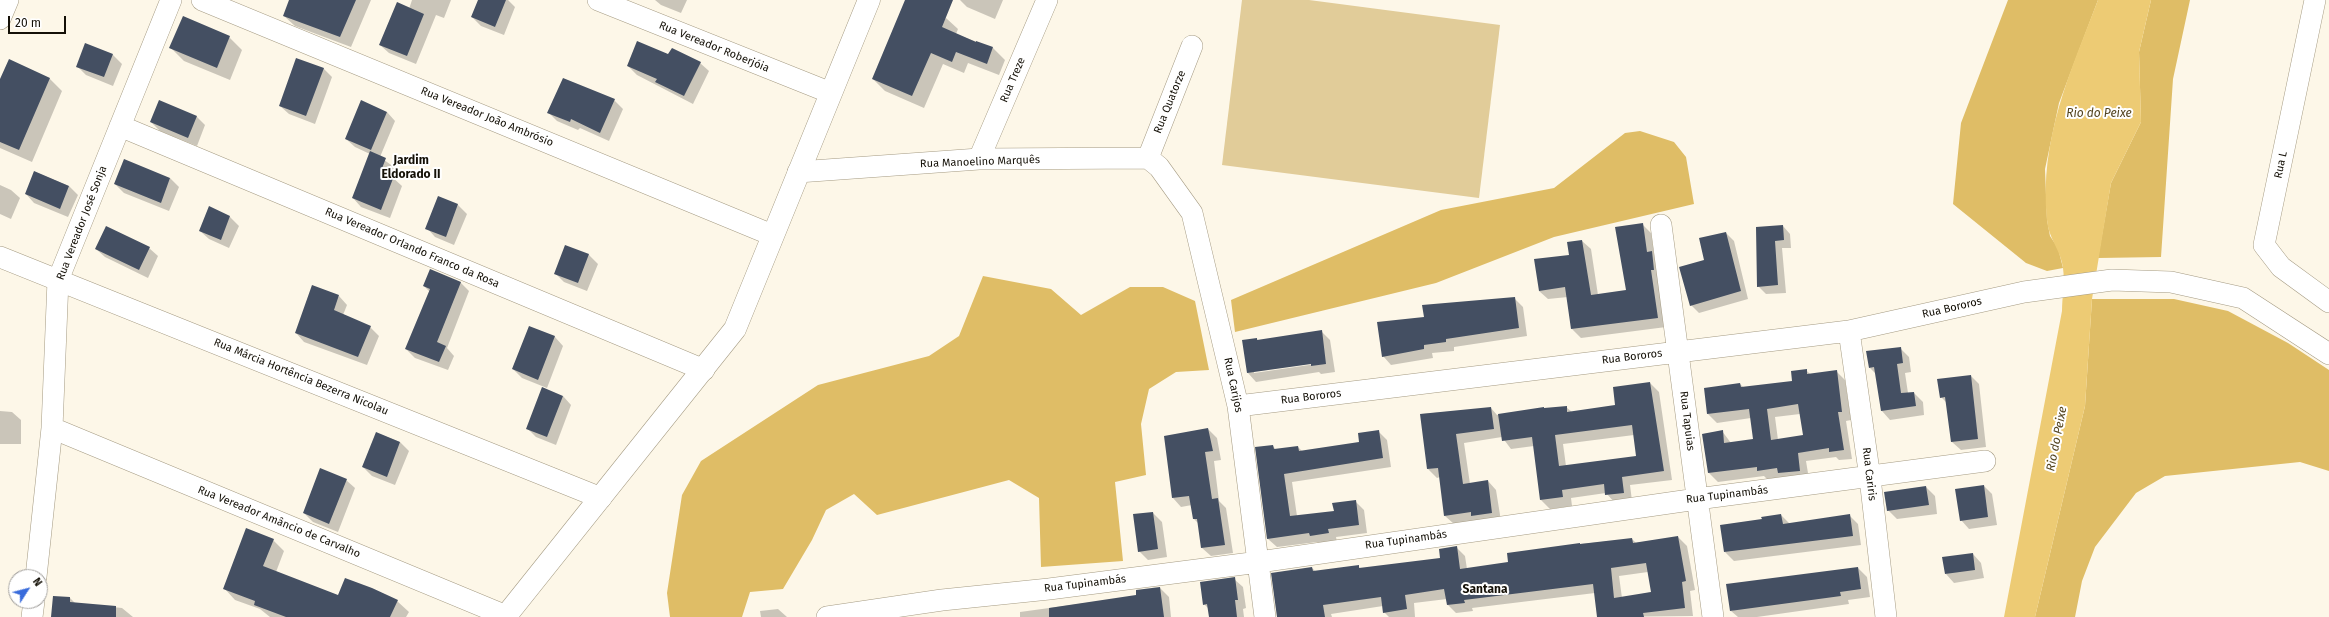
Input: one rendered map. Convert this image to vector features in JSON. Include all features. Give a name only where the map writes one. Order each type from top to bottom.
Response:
[{"type":"street","points":[[0,19],[8,0]]},
{"type":"street","name":"Rua Vereador José Sonja","points":[[37,569],[52,428],[58,280],[171,0]]},
{"type":"street","name":"Rua Vereador João Ambrósio","points":[[202,0],[772,235]]},
{"type":"street","name":"Rua Vereador Roberjóia","points":[[598,0],[831,93]]},
{"type":"street","points":[[505,616],[704,370],[734,329],[869,0]]},
{"type":"street","name":"Rua Treze","points":[[979,159],[1047,0]]},
{"type":"street","name":"Rua L","points":[[2315,0],[2264,245],[2281,267],[2329,302]]},
{"type":"street","points":[[2320,0],[2329,8]]},
{"type":"street","name":"Rua Quatorze","points":[[1153,162],[1192,46]]},
{"type":"street","name":"Rua Vereador Orlando Franco da Rosa","points":[[120,126],[704,370]]},
{"type":"street","name":"Rua Manoelino Marquês","points":[[798,172],[979,159],[1153,162]]},
{"type":"street","name":"Rua Carijos","points":[[1153,162],[1192,213],[1238,406],[1265,617]]},
{"type":"street","name":"Rua Tapuias","points":[[1661,225],[1713,617]]},
{"type":"street","name":"Rua Márcia Hortência Bezerra Nicolau","points":[[0,257],[601,498]]},
{"type":"street","name":"Rua Bororos","points":[[1238,406],[1849,331],[2024,292],[2112,280],[2171,282],[2243,298],[2329,354]]},
{"type":"street","name":"Rua Cariris","points":[[1849,331],[1870,478],[1880,616]]},
{"type":"street","name":"Rua Vereador Amâncio de Carvalho","points":[[52,428],[505,616]]},
{"type":"street","name":"Rua Tupinambás","points":[[827,617],[942,600],[1049,589],[1259,562],[1697,498],[1870,478],[1985,461]]},
{"type":"shaded area","points":[[1242,0],[1309,0],[1500,25],[1479,198],[1222,165]]},
{"type":"shaded area","points":[[2008,0],[2098,0],[2059,103],[2045,169],[2047,220],[2050,236],[2058,248],[2063,268],[2047,271],[2026,263],[1953,204],[1961,123]]},
{"type":"shaded area","points":[[2151,0],[2190,0],[2173,79],[2161,257],[2098,258],[2111,183],[2141,122],[2139,52]]},
{"type":"shaded area","points":[[1640,131],[1674,142],[1686,157],[1694,204],[1554,237],[1436,283],[1235,332],[1231,300],[1441,210],[1554,188],[1625,133]]},
{"type":"shaded area","points":[[983,276],[1051,289],[1081,315],[1130,287],[1163,287],[1195,301],[1209,370],[1176,372],[1149,389],[1141,424],[1146,475],[1115,482],[1123,561],[1041,567],[1039,498],[1009,480],[877,515],[854,494],[826,510],[812,540],[783,589],[750,592],[742,617],[670,617],[667,593],[682,495],[701,461],[818,385],[929,356],[959,336]]},
{"type":"shaded area","points":[[2092,299],[2174,299],[2228,311],[2288,343],[2329,370],[2329,471],[2300,462],[2165,476],[2136,493],[2095,547],[2082,581],[2075,617],[2035,617],[2085,406]]},
{"type":"water","name":"Rio do Peixe","points":[[2098,0],[2151,0],[2139,52],[2141,122],[2111,183],[2092,299],[2085,406],[2035,617],[2004,617],[2062,311],[2064,273],[2060,255],[2050,233],[2047,220],[2046,190],[2052,134],[2067,80]]},
{"type":"building","points":[[289,0],[356,0],[340,37],[283,16]]},
{"type":"building","points":[[478,0],[506,0],[495,27],[471,17]]},
{"type":"building","points":[[905,0],[953,0],[942,27],[976,42],[993,47],[987,64],[956,52],[952,62],[931,53],[912,96],[872,79]]},
{"type":"building","points":[[397,2],[424,14],[407,56],[379,45]]},
{"type":"building","points":[[183,16],[230,36],[217,68],[169,48]]},
{"type":"building","points":[[637,41],[668,54],[672,48],[701,62],[684,96],[655,82],[657,79],[627,66]]},
{"type":"building","points":[[85,43],[113,54],[104,77],[76,67]]},
{"type":"building","points":[[296,58],[324,68],[306,116],[279,106]]},
{"type":"building","points":[[9,59],[50,78],[19,150],[0,142],[0,79]]},
{"type":"building","points":[[563,78],[615,99],[600,133],[571,119],[570,122],[547,113]]},
{"type":"building","points":[[159,100],[197,116],[188,138],[150,122]]},
{"type":"building","points":[[361,100],[387,112],[371,150],[345,139]]},
{"type":"building","points":[[370,151],[386,158],[381,171],[394,176],[381,210],[352,198]]},
{"type":"building","points":[[124,159],[170,178],[161,203],[114,184]]},
{"type":"building","points":[[34,171],[69,186],[60,209],[25,194]]},
{"type":"building","points":[[438,196],[458,204],[446,237],[425,229]]},
{"type":"building","points":[[209,206],[230,216],[221,240],[199,231]]},
{"type":"building","points":[[1643,223],[1647,252],[1652,251],[1654,270],[1651,270],[1658,318],[1571,329],[1565,287],[1539,291],[1534,259],[1569,255],[1567,242],[1582,240],[1591,295],[1626,290],[1615,227]]},
{"type":"building","points":[[1783,225],[1784,240],[1775,241],[1778,285],[1757,287],[1756,227]]},
{"type":"building","points":[[106,226],[150,247],[139,270],[95,249]]},
{"type":"building","points":[[1726,232],[1741,291],[1690,306],[1679,267],[1704,260],[1699,238]]},
{"type":"building","points":[[565,245],[589,254],[578,283],[554,274]]},
{"type":"building","points":[[430,269],[461,282],[437,342],[446,346],[439,362],[405,349],[430,289],[423,286]]},
{"type":"building","points":[[312,285],[339,295],[334,310],[371,326],[358,357],[295,333]]},
{"type":"building","points":[[1515,297],[1519,328],[1446,339],[1446,342],[1424,345],[1424,349],[1382,357],[1377,322],[1424,317],[1422,305]]},
{"type":"building","points":[[529,326],[555,336],[538,380],[512,369]]},
{"type":"building","points":[[1322,330],[1326,364],[1311,366],[1311,364],[1247,373],[1242,340],[1257,338],[1257,340]]},
{"type":"building","points":[[1901,347],[1903,363],[1897,364],[1901,393],[1914,392],[1916,406],[1881,411],[1874,367],[1869,368],[1866,351]]},
{"type":"building","points":[[1807,369],[1807,374],[1837,370],[1842,412],[1838,412],[1844,450],[1829,452],[1829,448],[1798,453],[1800,471],[1778,473],[1777,468],[1757,471],[1757,467],[1708,473],[1702,434],[1723,430],[1724,443],[1753,439],[1749,409],[1707,414],[1704,388],[1740,383],[1741,387],[1792,381],[1791,371]],"holes":[[[1798,404],[1803,435],[1771,440],[1767,409]]]},
{"type":"building","points":[[1971,375],[1978,439],[1951,442],[1945,397],[1940,398],[1937,379]]},
{"type":"building","points":[[1650,382],[1664,471],[1622,477],[1624,493],[1605,495],[1604,484],[1562,490],[1563,497],[1540,500],[1532,437],[1502,441],[1498,414],[1544,407],[1567,406],[1567,412],[1615,405],[1613,387]],"holes":[[[1632,425],[1636,456],[1559,466],[1555,435]]]},
{"type":"building","points":[[542,387],[563,396],[547,437],[526,429]]},
{"type":"building","points":[[1491,407],[1494,429],[1456,434],[1463,484],[1488,480],[1492,513],[1471,516],[1471,512],[1444,516],[1438,468],[1427,469],[1420,414]]},
{"type":"building","points":[[1208,428],[1213,451],[1205,452],[1212,499],[1218,498],[1225,545],[1201,548],[1197,519],[1193,519],[1189,496],[1172,498],[1164,436]]},
{"type":"building","points":[[1379,430],[1383,458],[1284,474],[1290,516],[1334,511],[1332,503],[1356,500],[1359,525],[1328,529],[1329,533],[1310,536],[1309,533],[1267,539],[1255,447],[1273,445],[1274,449],[1298,446],[1299,451],[1359,442],[1358,433]]},
{"type":"building","points":[[376,432],[400,442],[387,477],[362,467]]},
{"type":"building","points":[[320,468],[347,479],[329,524],[303,513]]},
{"type":"building","points":[[1984,485],[1988,517],[1960,521],[1955,489]]},
{"type":"building","points":[[1926,486],[1929,505],[1887,511],[1884,492]]},
{"type":"building","points":[[1153,512],[1158,549],[1138,552],[1133,514]]},
{"type":"building","points":[[1781,514],[1783,524],[1850,514],[1853,536],[1724,552],[1720,525],[1762,519],[1761,517]]},
{"type":"building","points":[[246,528],[274,539],[263,566],[338,595],[345,578],[372,588],[398,600],[390,617],[286,617],[254,605],[255,601],[223,589]]},
{"type":"building","points":[[1678,536],[1686,581],[1682,582],[1685,608],[1643,613],[1644,617],[1597,617],[1593,584],[1464,600],[1465,603],[1447,605],[1444,589],[1405,595],[1407,609],[1383,613],[1381,597],[1323,605],[1325,617],[1277,617],[1271,573],[1312,567],[1313,571],[1359,565],[1359,568],[1440,558],[1439,549],[1457,546],[1460,569],[1508,562],[1507,553],[1580,543],[1632,538],[1633,543]],"holes":[[[1646,563],[1651,592],[1614,598],[1611,568]]]},
{"type":"building","points":[[1973,553],[1975,570],[1945,574],[1942,557]]},
{"type":"building","points":[[1858,567],[1861,589],[1840,592],[1841,596],[1730,611],[1726,584]]},
{"type":"building","points":[[1235,577],[1238,600],[1235,600],[1237,617],[1209,617],[1207,604],[1203,605],[1200,582]]},
{"type":"building","points":[[1160,587],[1164,617],[1049,617],[1049,608],[1136,595],[1136,590]]},
{"type":"building","points":[[53,596],[70,597],[70,602],[116,606],[116,617],[51,617]]},
{"type":"district","name":"Jardim Eldorado II","points":[[411,168]]},
{"type":"district","name":"Santana","points":[[1485,590]]}]
